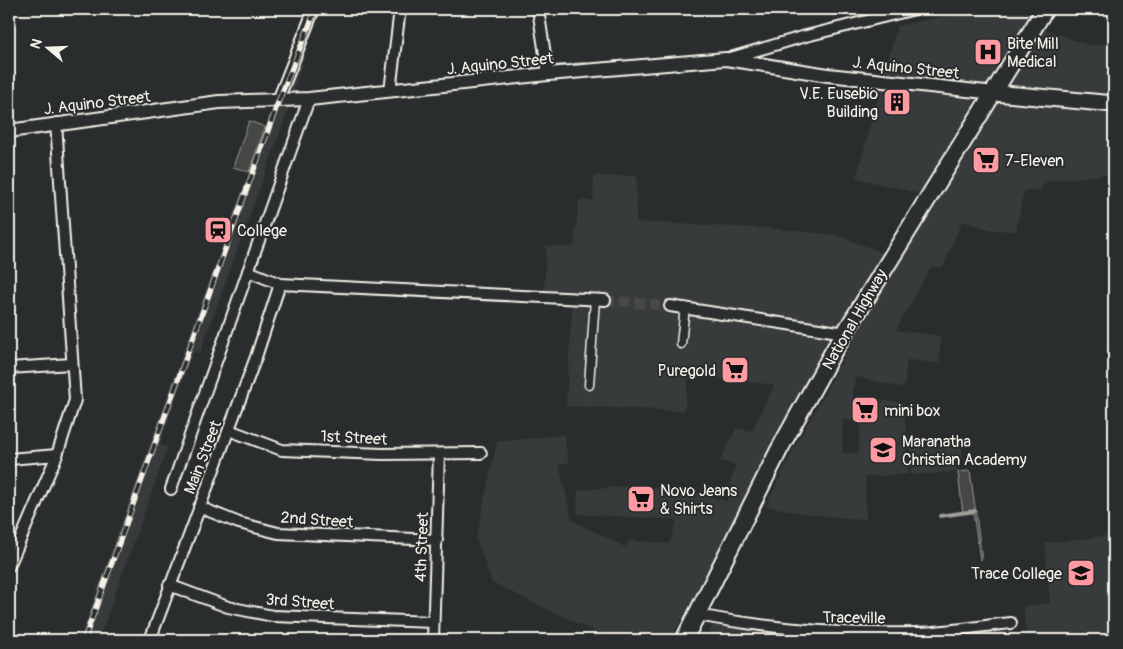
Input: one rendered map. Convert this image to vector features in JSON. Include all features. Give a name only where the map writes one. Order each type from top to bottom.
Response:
[{"type":"main road","name":"National Highway","points":[[684,640],[779,450],[844,333],[995,93],[1045,9]]},
{"type":"main road","points":[[995,93],[1114,104]]},
{"type":"street","points":[[278,100],[314,9]]},
{"type":"street","points":[[390,91],[400,9]]},
{"type":"street","points":[[538,9],[548,74]]},
{"type":"street","points":[[726,59],[802,37],[915,9]]},
{"type":"street","name":"J. Aquino Street","points":[[9,131],[219,102],[309,99],[548,74],[726,59],[819,74],[995,93]]},
{"type":"street","points":[[172,489],[309,99]]},
{"type":"street","points":[[9,566],[56,455],[75,400],[56,123]]},
{"type":"street","points":[[248,272],[280,284],[600,299],[589,385]]},
{"type":"street","name":"Main Street","points":[[150,640],[229,430],[280,284]]},
{"type":"street","points":[[670,306],[844,333]]},
{"type":"street","points":[[681,344],[684,307]]},
{"type":"street","points":[[9,368],[72,364]]},
{"type":"street","name":"1st Street","points":[[229,430],[282,450],[382,454],[481,453]]},
{"type":"street","name":"4th Street","points":[[433,640],[439,454]]},
{"type":"street","points":[[9,459],[56,455]]},
{"type":"street","name":"2nd Street","points":[[199,507],[240,523],[278,533],[437,540]]},
{"type":"street","name":"3rd Street","points":[[170,585],[228,607],[273,616],[433,622]]},
{"type":"street","name":"Traceville","points":[[697,614],[799,631],[849,634],[918,633],[1011,623]]},
{"type":"shaded area","points":[[311,9],[320,9],[307,44],[289,108],[200,353],[193,351],[160,444],[168,447],[99,639],[79,640],[274,102]]},
{"type":"shaded area","points":[[979,9],[1037,9],[922,194],[856,178],[897,26]]},
{"type":"shaded area","points":[[1042,28],[1088,45],[1114,43],[1114,174],[1045,181],[1041,190],[1024,190],[1016,231],[992,230],[962,221],[943,267],[931,267],[896,330],[941,336],[939,363],[907,360],[904,388],[856,377],[852,397],[904,403],[909,474],[865,477],[866,520],[809,514],[766,506],[791,454],[896,264],[971,148]],"holes":[[[843,420],[861,421],[858,453],[842,453]]]},
{"type":"shaded area","points":[[249,121],[265,127],[249,172],[233,167]]},
{"type":"shaded area","points":[[594,176],[637,176],[636,222],[779,229],[836,235],[887,254],[670,640],[613,640],[492,583],[476,539],[497,442],[564,435],[569,462],[559,465],[572,520],[625,547],[629,540],[669,544],[677,520],[577,514],[578,490],[632,486],[655,487],[684,490],[727,501],[732,486],[729,485],[736,466],[720,461],[736,428],[752,431],[774,385],[689,375],[684,411],[566,406],[573,293],[544,292],[546,246],[574,247],[579,200],[593,201]]},
{"type":"shaded area","name":"Maranatha Christian Academy","points":[[962,443],[963,459],[956,460],[957,472],[911,475],[909,445]]},
{"type":"shaded area","points":[[970,471],[982,559],[980,560],[973,512],[963,513],[958,472]]},
{"type":"shaded area","name":"Trace College","points":[[1114,535],[1114,640],[973,640],[972,630],[1002,626],[1004,637],[1026,636],[1023,606],[1050,603],[1045,543]]},
{"type":"shaded area","points":[[714,622],[903,637],[903,640],[706,640]]},
{"type":"waterway","points":[[572,65],[585,64]]},
{"type":"waterway","points":[[550,67],[566,66]]},
{"type":"waterway","points":[[517,71],[534,69]]},
{"type":"waterway","points":[[940,516],[975,511]]},
{"type":"tunnel","points":[[605,300],[670,306]]},
{"type":"railway","points":[[84,640],[279,100],[316,9]]},
{"type":"place","name":"Bite Mill Medical","points":[[988,52]]},
{"type":"place","name":"V.E. Eusebio Building","points":[[897,102]]},
{"type":"place","name":"7-Eleven","points":[[986,160]]},
{"type":"place","name":"College","points":[[218,230]]},
{"type":"place","name":"Puregold","points":[[735,370]]},
{"type":"place","name":"mini box","points":[[865,410]]},
{"type":"place","name":"Maranatha Christian Academy","points":[[883,450]]},
{"type":"place","name":"Novo Jeans & Shirts","points":[[641,499]]},
{"type":"place","name":"Trace College","points":[[1081,573]]}]
